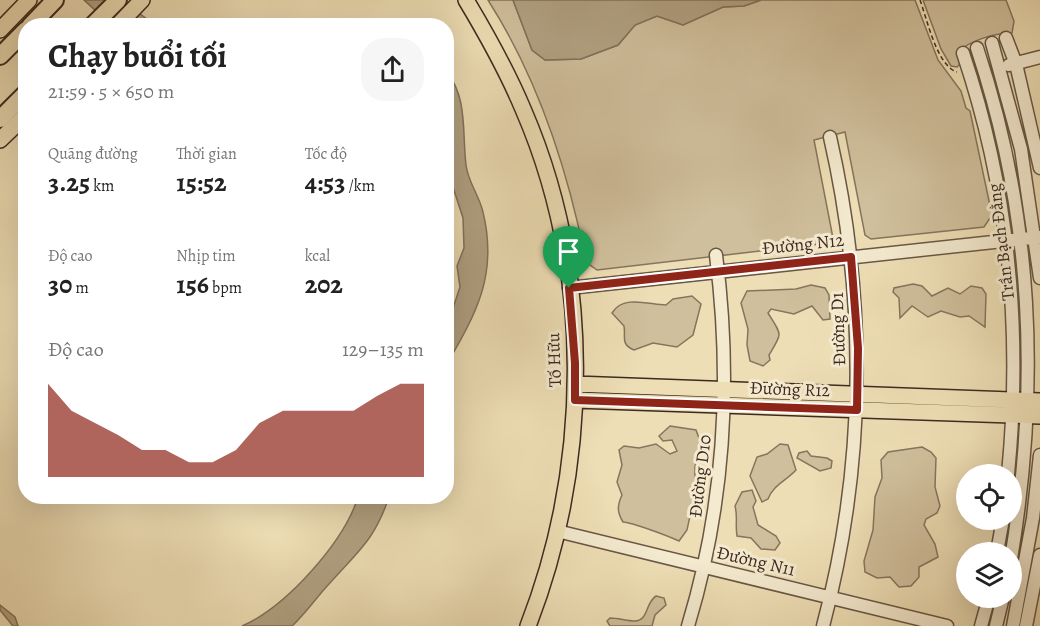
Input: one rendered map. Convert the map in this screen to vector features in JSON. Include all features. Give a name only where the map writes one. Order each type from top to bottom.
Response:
[{"type":"highway","points":[[38,18],[56,0]]},
{"type":"highway","points":[[100,18],[118,0]]},
{"type":"highway","points":[[0,56],[18,38]]},
{"type":"highway","points":[[0,119],[18,101]]},
{"type":"main road","points":[[0,30],[30,0]]},
{"type":"main road","points":[[125,18],[142,0]]},
{"type":"main road","name":"Tố Hữu","points":[[466,0],[499,59],[527,119],[555,209],[569,288],[575,400],[567,477],[557,531],[528,626]]},
{"type":"main road","points":[[0,140],[18,123]]},
{"type":"main road","name":"Đường R12","points":[[575,384],[857,394],[1026,421]]},
{"type":"main road","name":"Đường R12","points":[[575,400],[857,410],[1026,421]]},
{"type":"street","points":[[1006,38],[1016,64],[1040,168]]},
{"type":"street","name":"Trần Bạch Đằng","points":[[992,43],[1001,68],[1021,149],[1038,237],[1040,278]]},
{"type":"street","name":"Trần Bạch Đằng","points":[[977,48],[1007,153],[1021,239],[1027,306],[1026,421],[1013,542]]},
{"type":"street","points":[[963,53],[991,148],[1006,240],[1026,421]]},
{"type":"street","points":[[971,76],[1040,57]]},
{"type":"street","name":"Đường D1","points":[[823,626],[831,597],[848,506],[857,410],[858,348],[851,257],[830,137]]},
{"type":"street","name":"Đường N12","points":[[569,288],[1038,237]]},
{"type":"street","name":"Đường D10","points":[[688,626],[705,567],[718,494],[725,406],[716,255]]},
{"type":"street","name":"Trần Bạch Đằng","points":[[1011,464],[1026,421]]},
{"type":"street","points":[[1013,626],[1030,538],[1040,455]]},
{"type":"street","name":"Đường N11","points":[[557,531],[947,626]]},
{"type":"street","points":[[1026,626],[1040,555]]},
{"type":"street","points":[[981,626],[986,608]]},
{"type":"street","points":[[996,626],[1000,608]]},
{"type":"path","points":[[920,0],[945,65],[952,70],[971,76]]},
{"type":"shaded area","points":[[84,0],[121,0],[145,18],[103,18]]},
{"type":"shaded area","points":[[488,0],[513,0],[532,50],[545,60],[581,59],[618,45],[635,25],[657,16],[683,25],[723,7],[744,6],[761,0],[915,0],[938,60],[961,91],[966,108],[970,111],[992,215],[984,227],[871,239],[865,235],[845,132],[814,140],[833,238],[829,243],[597,270],[586,262],[561,160],[537,94],[506,30]]},
{"type":"shaded area","points":[[513,0],[761,0],[744,6],[723,7],[683,25],[657,16],[635,25],[618,45],[581,59],[545,60],[532,50]]},
{"type":"shaded area","points":[[923,0],[1006,0],[1014,21],[1012,33],[977,40],[958,51],[960,64],[957,67],[951,66],[941,49]]},
{"type":"shaded area","points":[[454,82],[463,117],[466,165],[483,212],[488,255],[482,292],[476,309],[454,351],[454,305],[460,287],[457,266],[464,248],[463,218],[454,190]]},
{"type":"shaded area","points":[[913,284],[922,286],[932,296],[948,288],[960,294],[971,286],[982,288],[986,294],[985,327],[969,316],[960,317],[941,311],[928,317],[912,306],[900,318],[899,298],[893,292],[894,288]]},
{"type":"shaded area","points":[[811,285],[825,288],[829,295],[830,319],[823,320],[812,306],[794,314],[771,309],[768,313],[778,330],[779,338],[769,355],[770,360],[763,366],[750,361],[747,345],[748,329],[741,303],[747,291],[796,289]]},
{"type":"shaded area","points":[[692,296],[701,304],[693,335],[677,347],[653,343],[634,350],[625,343],[624,326],[612,313],[617,307],[630,302],[666,305],[673,299]]},
{"type":"shaded area","points":[[670,426],[696,430],[703,449],[695,466],[695,493],[687,530],[679,541],[623,522],[618,509],[622,495],[617,482],[622,465],[619,450],[624,446],[639,448],[656,444],[670,454],[677,451],[672,440],[663,441],[659,436]]},
{"type":"shaded area","points":[[780,444],[788,445],[796,470],[776,487],[768,499],[762,502],[750,476],[757,457],[767,454]]},
{"type":"shaded area","points":[[922,447],[936,458],[935,487],[940,506],[937,513],[926,519],[924,525],[935,544],[938,557],[919,567],[919,577],[911,586],[899,587],[890,577],[877,578],[865,572],[864,561],[873,530],[875,497],[882,478],[881,460],[888,452]]},
{"type":"shaded area","points":[[807,451],[811,456],[832,461],[831,468],[820,471],[797,458],[799,453]]},
{"type":"shaded area","points":[[752,490],[756,501],[753,507],[758,525],[776,536],[780,543],[775,550],[761,549],[751,538],[737,536],[735,506],[742,492]]},
{"type":"shaded area","points":[[355,504],[386,504],[378,524],[365,544],[292,626],[242,626],[259,617],[294,589],[327,553]]},
{"type":"shaded area","points":[[656,596],[664,598],[666,605],[655,615],[652,626],[610,626],[607,621],[610,618],[635,621],[643,618]]},
{"type":"shaded area","points":[[0,605],[15,617],[18,626],[13,626],[0,610]]},
{"type":"route","points":[[851,257],[858,348],[857,410],[575,400],[575,363],[569,288],[851,257]]}]
